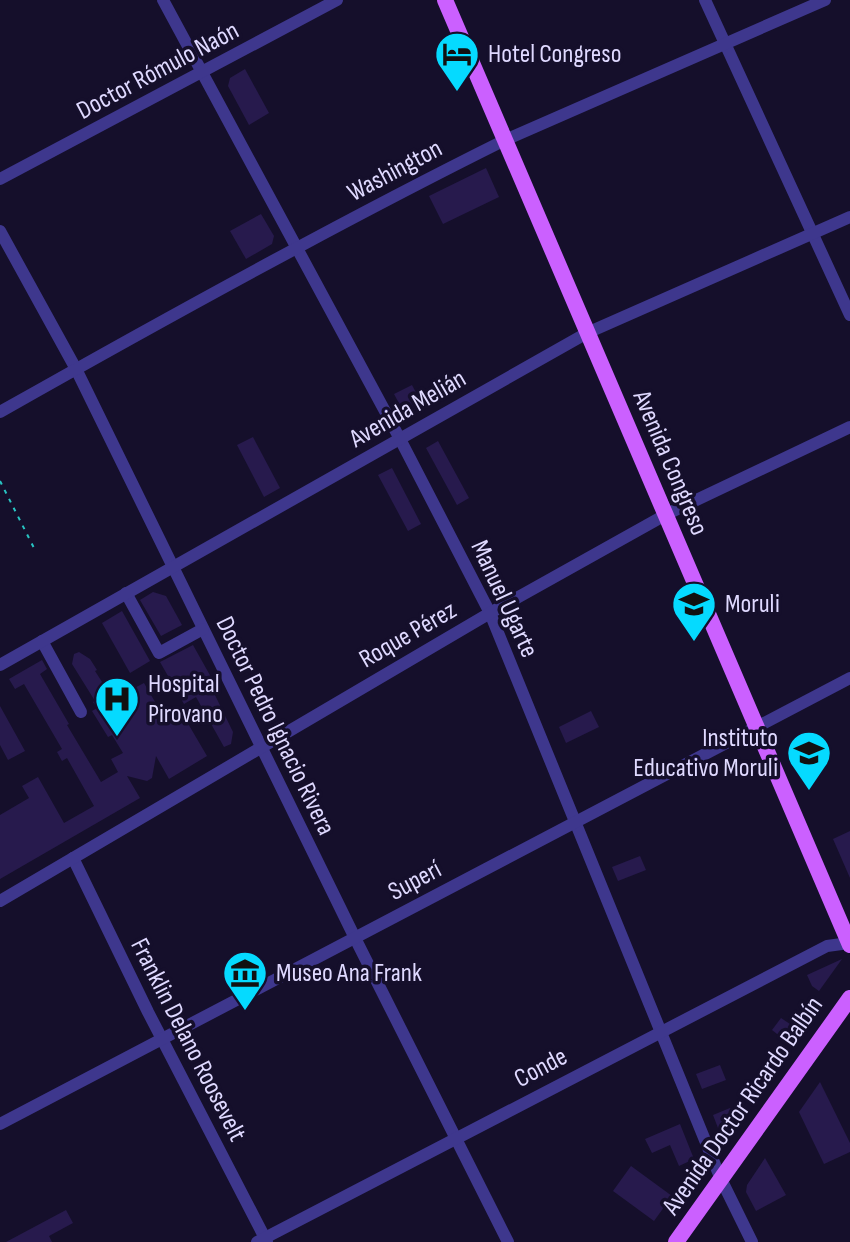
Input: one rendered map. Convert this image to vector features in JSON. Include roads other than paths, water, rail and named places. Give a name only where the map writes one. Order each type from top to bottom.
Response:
[{"type":"main road","name":"Avenida Congreso","points":[[445,0],[850,943]]},
{"type":"main road","name":"Avenida Doctor Ricardo Balbín","points":[[676,1242],[850,998]]},
{"type":"street","name":"Manuel Ugarte","points":[[163,0],[400,439],[490,613],[720,1177],[752,1242]]},
{"type":"street","name":"Doctor Rómulo Naón","points":[[0,179],[337,0]]},
{"type":"street","points":[[705,0],[850,315]]},
{"type":"street","name":"Washington","points":[[0,412],[297,247],[505,140],[825,0]]},
{"type":"street","name":"Avenida Melián","points":[[0,665],[587,333],[850,217]]},
{"type":"street","name":"Doctor Pedro Ignacio Rivera","points":[[0,231],[76,369],[508,1242]]},
{"type":"street","name":"Roque Pérez","points":[[0,901],[490,613],[667,514],[850,427]]},
{"type":"street","points":[[126,593],[159,653],[203,629]]},
{"type":"street","points":[[42,641],[81,712]]},
{"type":"street","name":"Superí","points":[[0,1124],[850,678]]},
{"type":"street","name":"Franklin Delano Roosevelt","points":[[73,858],[263,1241]]},
{"type":"street","name":"Conde","points":[[263,1241],[827,946],[850,943]]},
{"type":"place","name":"Hotel Congreso","points":[[457,93]]},
{"type":"place","name":"Moruli","points":[[694,643]]},
{"type":"place","name":"Hospital Pirovano","points":[[117,738]]},
{"type":"place","name":"Instituto Educativo Moruli","points":[[809,792]]},
{"type":"place","name":"Museo Ana Frank","points":[[245,1012]]}]
